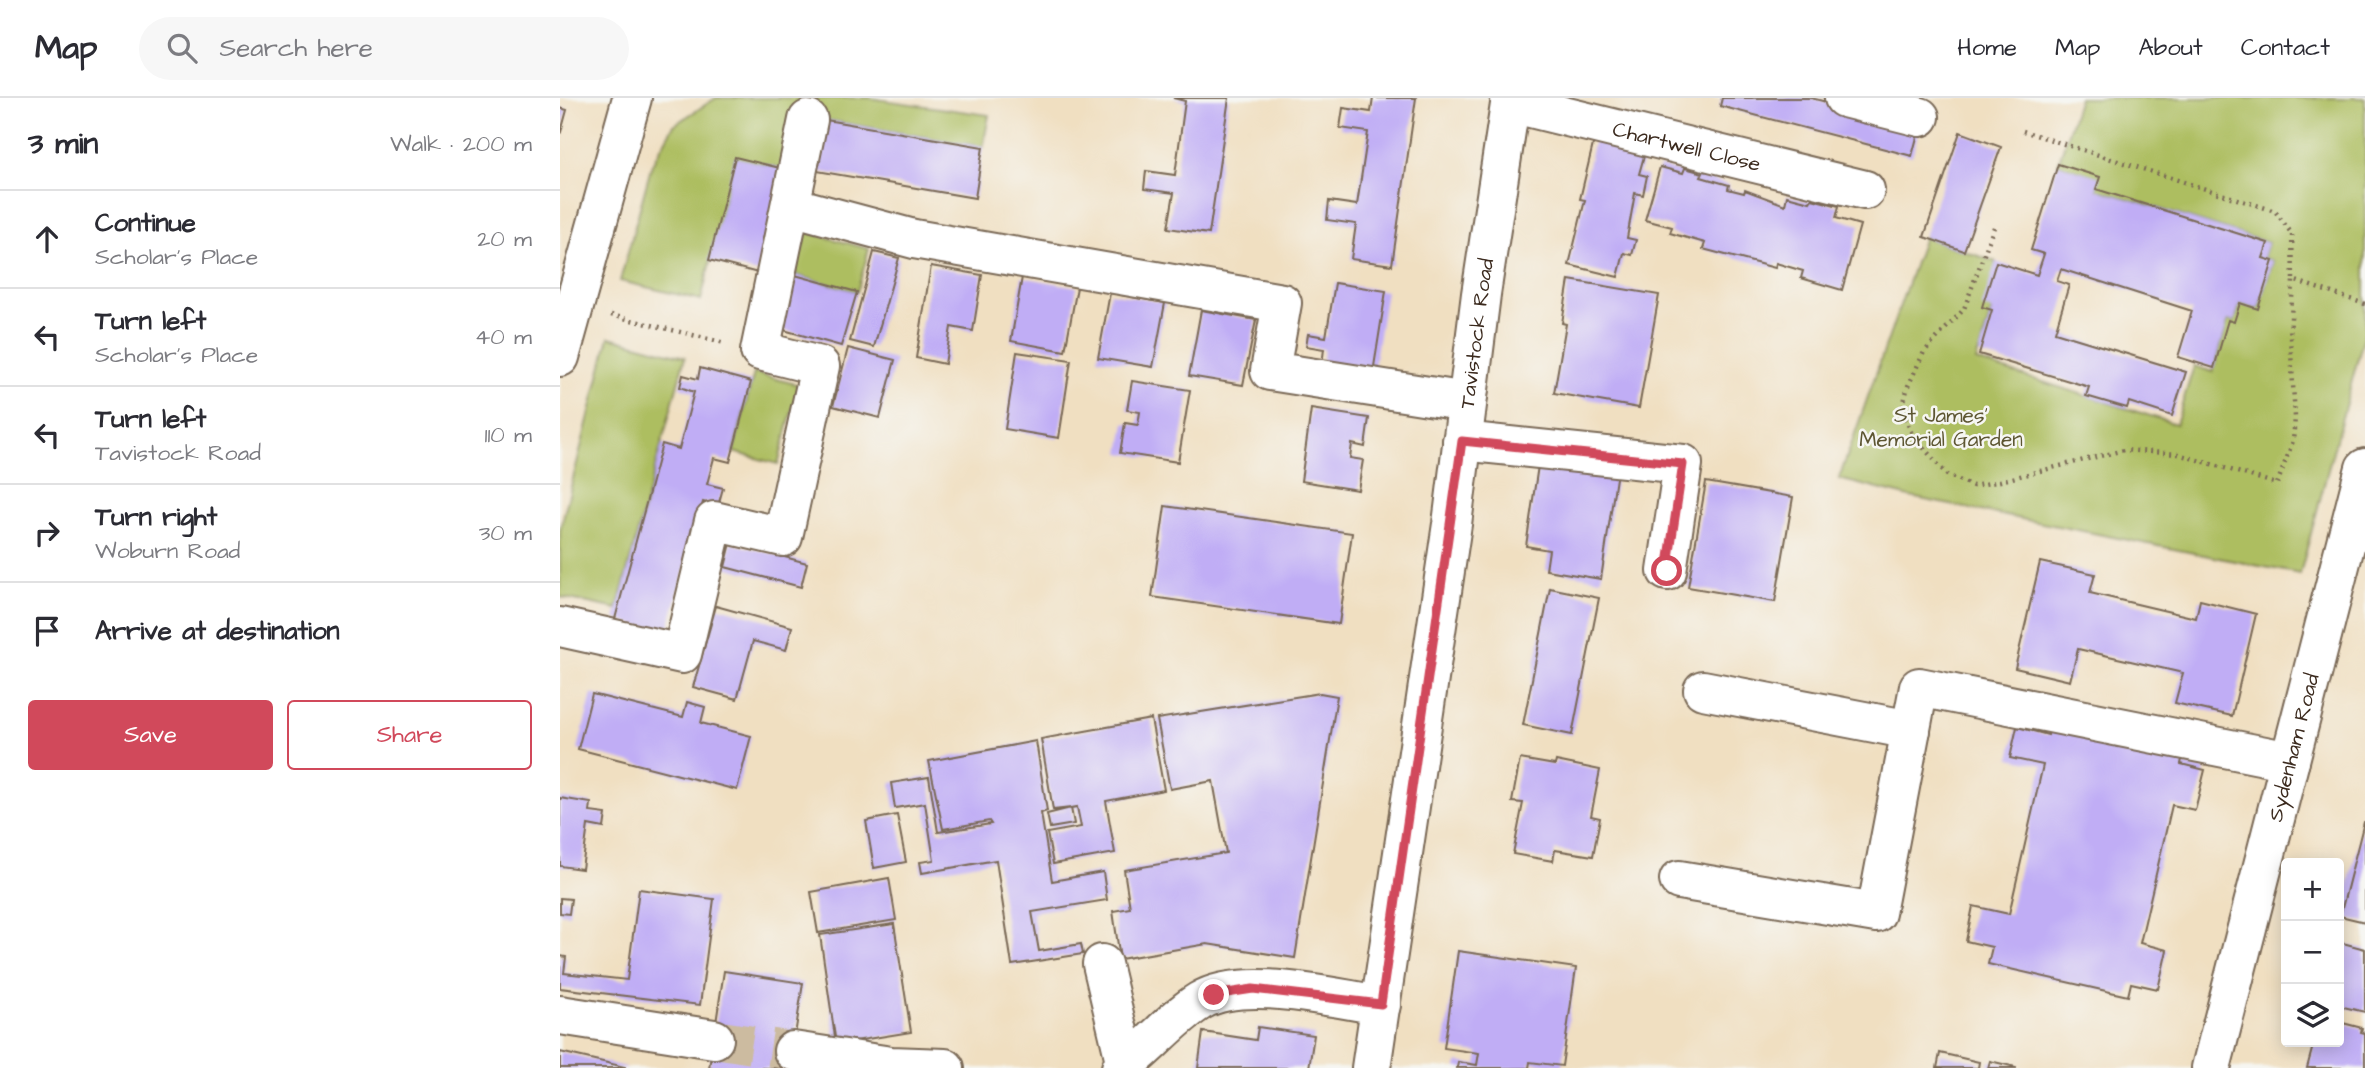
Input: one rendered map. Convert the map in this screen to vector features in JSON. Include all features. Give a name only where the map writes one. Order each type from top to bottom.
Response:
[{"type":"street","points":[[560,357],[632,98]]},
{"type":"street","points":[[1844,98],[1920,117]]},
{"type":"street","name":"Chartwell Close","points":[[1510,100],[1865,190]]},
{"type":"street","name":"Tavistock Road","points":[[1371,1068],[1510,100]]},
{"type":"street","points":[[560,627],[682,654],[714,521],[783,537],[820,366],[760,351],[808,120]]},
{"type":"street","points":[[791,206],[914,239],[1282,303],[1270,371],[1466,402]]},
{"type":"street","points":[[1462,441],[1683,464],[1667,571]]},
{"type":"street","name":"Sydenham Road","points":[[2211,1068],[2365,468]]},
{"type":"street","points":[[1679,880],[1877,913],[1919,687],[2290,761]]},
{"type":"street","points":[[1703,690],[1911,730]]},
{"type":"street","points":[[1102,964],[1124,1066],[1187,1010],[1201,1000],[1227,991],[1253,989],[1381,1004]]},
{"type":"street","points":[[560,1015],[714,1039]]},
{"type":"street","points":[[793,1051],[891,1066],[945,1068]]},
{"type":"path","points":[[1994,227],[1965,309],[1924,352],[1908,386],[1902,410],[1912,434],[1947,475],[1973,486],[2124,450],[2178,454],[2277,484],[2294,442],[2292,234],[2275,211],[2023,131]]},
{"type":"path","points":[[2293,280],[2365,304]]},
{"type":"path","points":[[573,306],[760,351]]},
{"type":"green space","points":[[716,98],[869,98],[989,115],[983,147],[826,120],[784,169],[735,158],[701,300],[620,281],[652,164],[674,125]]},
{"type":"green space","name":"St James' Memorial Garden","points":[[2079,98],[2365,98],[2365,332],[2300,574],[1910,497],[1839,479],[1924,237],[1996,262],[1992,310],[1976,361],[2176,424],[2194,366],[2213,372],[2228,320],[2234,322],[2240,303],[2258,309],[2273,261],[2263,258],[2268,243],[2096,189],[2099,178],[2058,164]]},
{"type":"green space","points":[[807,232],[869,249],[857,292],[795,275]]},
{"type":"green space","points":[[609,337],[685,357],[617,609],[560,597],[560,530]]},
{"type":"green space","points":[[754,373],[799,385],[778,464],[733,452]]},
{"type":"building","points":[[1173,98],[1229,98],[1209,234],[1168,228],[1174,193],[1144,189],[1146,171],[1175,175],[1185,101]]},
{"type":"building","points":[[1373,98],[1416,98],[1392,265],[1351,259],[1356,224],[1327,220],[1329,201],[1357,205],[1368,132],[1340,128],[1343,108],[1371,112]]},
{"type":"building","points":[[1722,98],[1811,98],[1920,126],[1912,156],[1720,106]]},
{"type":"building","points":[[560,108],[567,110],[561,132],[560,131]]},
{"type":"building","points":[[826,120],[983,147],[975,198],[817,171]]},
{"type":"building","points":[[1960,132],[2001,147],[1964,251],[1924,237]]},
{"type":"building","points":[[1595,136],[1646,149],[1639,174],[1647,176],[1643,195],[1635,193],[1627,238],[1636,240],[1632,255],[1624,253],[1618,277],[1569,265],[1585,200],[1580,199]]},
{"type":"building","points":[[735,157],[784,169],[758,273],[709,260]]},
{"type":"building","points":[[2058,164],[2100,177],[2096,189],[2268,243],[2263,258],[2273,261],[2258,309],[2240,303],[2234,322],[2228,320],[2214,368],[2178,357],[2192,311],[2061,269],[2057,281],[2069,285],[2055,332],[2186,372],[2172,416],[2129,402],[2127,408],[2086,396],[2089,387],[1979,354],[1992,310],[1982,307],[1996,262],[2037,275],[2044,254],[2031,250]]},
{"type":"building","points":[[1660,167],[1683,173],[1685,168],[1703,173],[1701,177],[1729,185],[1728,189],[1744,193],[1745,190],[1785,205],[1787,196],[1839,206],[1836,218],[1860,225],[1842,290],[1801,278],[1803,271],[1776,263],[1775,268],[1703,249],[1705,243],[1670,233],[1672,227],[1645,220]]},
{"type":"building","points":[[874,252],[899,258],[874,347],[850,341]]},
{"type":"building","points":[[931,266],[982,275],[973,331],[951,327],[945,364],[916,358]]},
{"type":"building","points":[[795,275],[857,292],[841,346],[780,329]]},
{"type":"building","points":[[1022,277],[1077,287],[1065,351],[1011,341]]},
{"type":"building","points":[[1569,280],[1659,295],[1639,408],[1554,393],[1566,324],[1562,323]]},
{"type":"building","points":[[1335,283],[1386,291],[1373,373],[1322,365],[1324,349],[1306,346],[1308,334],[1326,337]]},
{"type":"building","points":[[1110,293],[1165,303],[1153,367],[1098,358]]},
{"type":"building","points":[[1201,310],[1256,320],[1243,385],[1189,376]]},
{"type":"building","points":[[848,348],[895,360],[880,418],[833,406]]},
{"type":"building","points":[[1017,352],[1071,360],[1059,438],[1005,429]]},
{"type":"building","points":[[700,368],[751,382],[730,462],[714,458],[707,484],[723,488],[718,506],[703,502],[667,634],[615,619],[662,444],[679,449],[694,392],[680,387],[683,375],[698,379]]},
{"type":"building","points":[[1132,381],[1190,390],[1178,462],[1120,453],[1125,423],[1138,425],[1140,412],[1127,410]]},
{"type":"building","points":[[1311,409],[1369,418],[1365,447],[1352,444],[1350,458],[1363,460],[1358,490],[1301,481]]},
{"type":"building","points":[[1539,459],[1617,471],[1601,579],[1546,570],[1549,550],[1526,546]]},
{"type":"building","points":[[1706,482],[1793,497],[1775,602],[1688,587]]},
{"type":"building","points":[[1165,506],[1352,533],[1339,624],[1152,597]]},
{"type":"building","points":[[731,543],[807,563],[801,587],[725,567]]},
{"type":"building","points":[[2040,562],[2095,574],[2090,593],[2196,618],[2200,600],[2256,614],[2232,716],[2175,703],[2183,673],[2078,649],[2070,681],[2015,668]]},
{"type":"building","points":[[1550,588],[1599,598],[1572,735],[1523,725]]},
{"type":"building","points":[[716,606],[792,627],[786,650],[753,641],[737,699],[693,687]]},
{"type":"building","points":[[1320,693],[1337,696],[1295,958],[1207,944],[1120,959],[1113,911],[1130,908],[1124,870],[1226,853],[1213,781],[1170,789],[1157,719]]},
{"type":"building","points":[[592,694],[683,717],[687,702],[705,707],[701,723],[751,736],[737,790],[578,749]]},
{"type":"building","points":[[1151,719],[1164,790],[1106,801],[1115,853],[1053,864],[1047,833],[1081,827],[1077,807],[1053,810],[1041,739]]},
{"type":"building","points":[[2050,725],[2183,755],[2181,764],[2205,770],[2195,810],[2172,805],[2140,943],[2167,950],[2158,989],[2131,983],[2128,996],[1988,964],[1992,947],[1966,941],[1973,906],[2009,914],[2043,765],[2010,758],[2017,727],[2048,735]]},
{"type":"building","points":[[1036,741],[1047,811],[1041,813],[1052,881],[1103,872],[1107,900],[1032,912],[1039,951],[1081,944],[1083,954],[1012,965],[996,860],[922,873],[920,862],[934,860],[925,803],[895,808],[891,783],[929,777],[938,832],[991,824],[989,821],[943,829],[929,761]]},
{"type":"building","points":[[1520,759],[1555,765],[1556,761],[1600,770],[1591,816],[1600,818],[1593,856],[1555,850],[1553,861],[1513,854],[1523,803],[1512,802]]},
{"type":"building","points":[[560,798],[591,803],[590,812],[606,814],[604,828],[588,825],[582,869],[560,866]]},
{"type":"building","points":[[1071,808],[1074,824],[1050,828],[1047,814]]},
{"type":"building","points":[[897,815],[906,862],[874,868],[866,821]]},
{"type":"building","points":[[2365,822],[2365,922],[2344,917],[2344,900]]},
{"type":"building","points":[[889,878],[896,920],[818,933],[811,892]]},
{"type":"building","points":[[639,889],[714,899],[700,1005],[560,988],[560,956],[566,957],[564,973],[627,980]]},
{"type":"building","points":[[560,898],[571,899],[569,914],[560,913]]},
{"type":"building","points":[[894,924],[911,1032],[836,1044],[820,935]]},
{"type":"building","points":[[2344,943],[2365,949],[2365,1012],[2344,1007]]},
{"type":"building","points":[[1458,951],[1576,968],[1562,1066],[1530,1062],[1529,1068],[1457,1068],[1458,1062],[1477,1065],[1479,1053],[1444,1048]]},
{"type":"building","points":[[724,971],[803,983],[790,1068],[709,1068]]},
{"type":"building","points":[[2344,1023],[2362,1028],[2361,1032],[2365,1033],[2365,1068],[2307,1068],[2313,1047],[2344,1047]]},
{"type":"building","points":[[1258,1027],[1314,1035],[1309,1068],[1198,1068],[1203,1032],[1256,1040]]},
{"type":"building","points":[[560,1052],[625,1067],[625,1068],[560,1068]]},
{"type":"building","points":[[1940,1053],[1979,1062],[1978,1068],[1937,1068]]},
{"type":"building","points":[[1990,1061],[2016,1067],[2016,1068],[1988,1068]]},
{"type":"tunnel","points":[[714,1039],[793,1051]]},
{"type":"route","points":[[1214,995],[1239,989],[1253,989],[1381,1004],[1462,441],[1683,464],[1667,571]]}]
